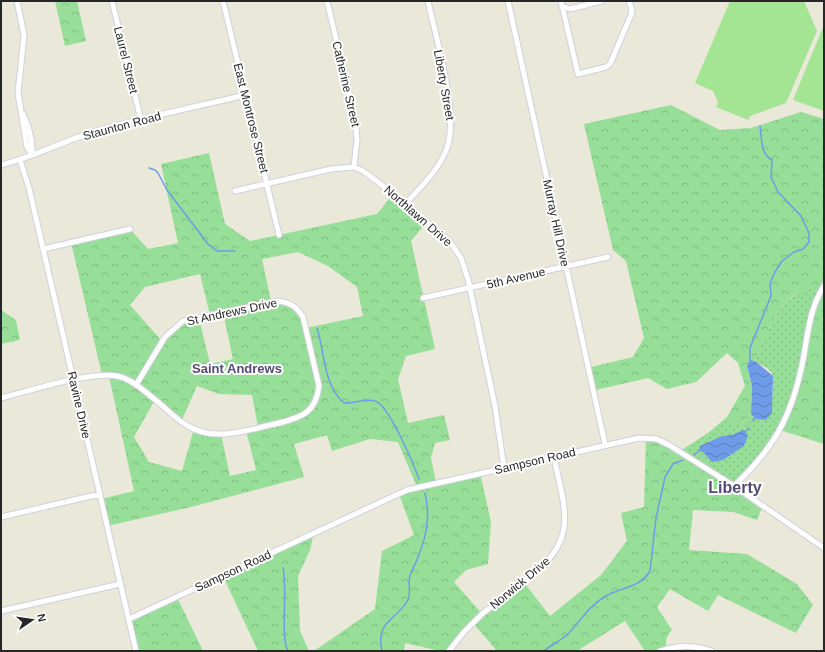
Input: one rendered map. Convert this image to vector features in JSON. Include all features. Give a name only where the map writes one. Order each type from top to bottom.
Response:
[{"type":"street","points":[[17,1],[24,35],[18,81],[21,111],[28,125],[33,145],[32,154]]},
{"type":"street","name":"Laurel Street","points":[[112,1],[141,120]]},
{"type":"street","name":"East Montrose Street","points":[[223,1],[279,235]]},
{"type":"street","name":"Catherine Street","points":[[327,1],[355,118],[357,140],[354,167]]},
{"type":"street","name":"Liberty Street","points":[[405,204],[430,177],[440,162],[447,149],[451,130],[451,109],[428,1]]},
{"type":"street","name":"Murray Hill Drive","points":[[508,1],[565,267],[605,444]]},
{"type":"street","points":[[561,4],[570,9],[602,1]]},
{"type":"street","points":[[561,4],[578,74],[606,67],[610,64],[631,15],[632,10],[628,1]]},
{"type":"street","name":"Staunton Road","points":[[1,165],[20,160],[32,154],[95,132],[246,95]]},
{"type":"street","name":"Ravine Drive","points":[[20,160],[29,188],[136,651]]},
{"type":"street","points":[[235,191],[331,169],[354,167]]},
{"type":"street","name":"Northlawn Drive","points":[[354,167],[363,171],[405,204],[454,247],[463,263],[470,288],[495,406],[504,468]]},
{"type":"street","points":[[43,249],[130,229]]},
{"type":"street","name":"5th Avenue","points":[[423,298],[608,257]]},
{"type":"street","points":[[734,486],[765,454],[781,429],[800,376],[811,314],[824,286]]},
{"type":"street","name":"St Andrews Drive","points":[[1,398],[84,377],[109,375],[126,379],[136,385],[188,426],[198,432],[228,434],[291,420],[305,415],[314,406],[318,396],[319,386],[303,317],[297,307],[289,302],[278,300],[183,321],[165,337],[136,385]]},
{"type":"street","name":"Sampson Road","points":[[129,619],[399,494],[417,488],[605,444],[639,438],[657,440],[675,448],[734,486],[824,548]]},
{"type":"street","name":"Norwick Drive","points":[[449,651],[477,619],[544,564],[559,547],[563,536],[565,521],[554,456]]},
{"type":"street","points":[[1,516],[100,494]]},
{"type":"street","points":[[1,611],[120,584]]},
{"type":"street","points":[[660,651],[682,646],[712,651]]},
{"type":"green space","points":[[55,1],[77,1],[86,41],[65,46]]},
{"type":"green space","points":[[730,1],[804,1],[817,31],[786,103],[750,116],[748,120],[716,107],[718,102],[713,91],[695,83]]},
{"type":"green space","points":[[824,27],[824,111],[793,100]]},
{"type":"green space","points":[[671,105],[720,130],[751,128],[801,112],[824,119],[824,282],[793,296],[786,303],[770,326],[755,361],[752,360],[747,365],[752,386],[751,414],[740,426],[727,417],[745,386],[738,363],[727,353],[696,382],[667,389],[648,378],[596,390],[591,367],[633,357],[644,338],[626,261],[613,250],[584,124]]},
{"type":"green space","points":[[209,153],[225,224],[250,241],[377,214],[393,194],[427,222],[411,241],[435,349],[406,356],[398,379],[408,423],[444,415],[450,440],[435,443],[431,458],[436,483],[480,473],[491,522],[488,564],[466,570],[454,582],[482,614],[523,581],[550,616],[601,575],[627,541],[621,513],[644,507],[646,438],[657,439],[763,505],[757,520],[733,512],[693,510],[689,550],[747,554],[797,584],[813,605],[796,633],[718,595],[708,611],[670,589],[657,607],[672,630],[666,639],[667,649],[660,651],[645,651],[625,621],[577,651],[497,651],[473,623],[449,651],[440,651],[405,643],[404,651],[314,651],[375,609],[382,551],[414,535],[399,494],[417,487],[398,442],[370,439],[332,451],[327,435],[294,444],[304,477],[191,507],[107,526],[101,499],[134,491],[109,376],[102,375],[71,242],[130,229],[148,249],[178,243],[161,164]],"holes":[[[298,252],[328,266],[357,287],[363,316],[306,328],[297,307],[271,301],[262,259]],[[200,274],[210,315],[223,312],[233,359],[210,364],[199,318],[183,321],[162,341],[130,305],[145,287]],[[197,386],[219,394],[252,395],[258,427],[246,430],[256,470],[230,476],[221,434],[194,429],[182,471],[149,462],[134,437],[155,400],[181,422]]]},
{"type":"green space","points":[[824,283],[802,363],[781,429],[736,486],[680,451],[708,433],[727,417],[740,426],[751,414],[756,419],[772,405],[773,383],[771,372],[755,361],[766,334],[772,322],[787,302],[809,287]]},
{"type":"green space","points":[[824,286],[824,444],[780,430],[793,397],[807,330]]},
{"type":"green space","points":[[1,310],[16,320],[20,340],[1,344]]},
{"type":"green space","points":[[314,533],[310,550],[298,576],[300,631],[309,651],[258,651],[223,576]]},
{"type":"green space","points":[[177,597],[203,651],[136,651],[129,619]]},
{"type":"water","points":[[750,360],[755,361],[773,376],[772,413],[766,420],[756,419],[751,414],[752,386],[747,365]]},
{"type":"water","points":[[743,430],[748,435],[744,446],[723,460],[712,462],[703,452],[699,451],[700,446],[722,436],[732,435]]},
{"type":"waterway","points":[[750,360],[750,348],[771,296],[770,283],[775,272],[782,261],[794,252],[803,249],[809,242],[809,233],[801,216],[778,192],[771,177],[772,160],[763,150],[760,126]]},
{"type":"waterway","points":[[149,168],[158,173],[167,190],[208,244],[217,251],[235,251]]},
{"type":"waterway","points":[[317,328],[328,378],[337,396],[344,403],[371,400],[381,405],[394,424],[419,479]]},
{"type":"waterway","points":[[746,431],[749,428]]},
{"type":"waterway","points":[[694,455],[699,451]]},
{"type":"waterway","points":[[544,651],[567,635],[600,600],[612,593],[636,584],[646,577],[650,571],[656,518],[665,477],[673,464],[683,460]]},
{"type":"waterway","points":[[382,651],[381,633],[388,622],[403,607],[409,597],[409,579],[425,537],[428,511],[425,493]]},
{"type":"waterway","points":[[283,568],[285,588],[284,624],[288,651]]},
{"type":"district","name":"Saint Andrews","points":[[237,368]]},
{"type":"district","name":"Liberty","points":[[735,487]]}]
